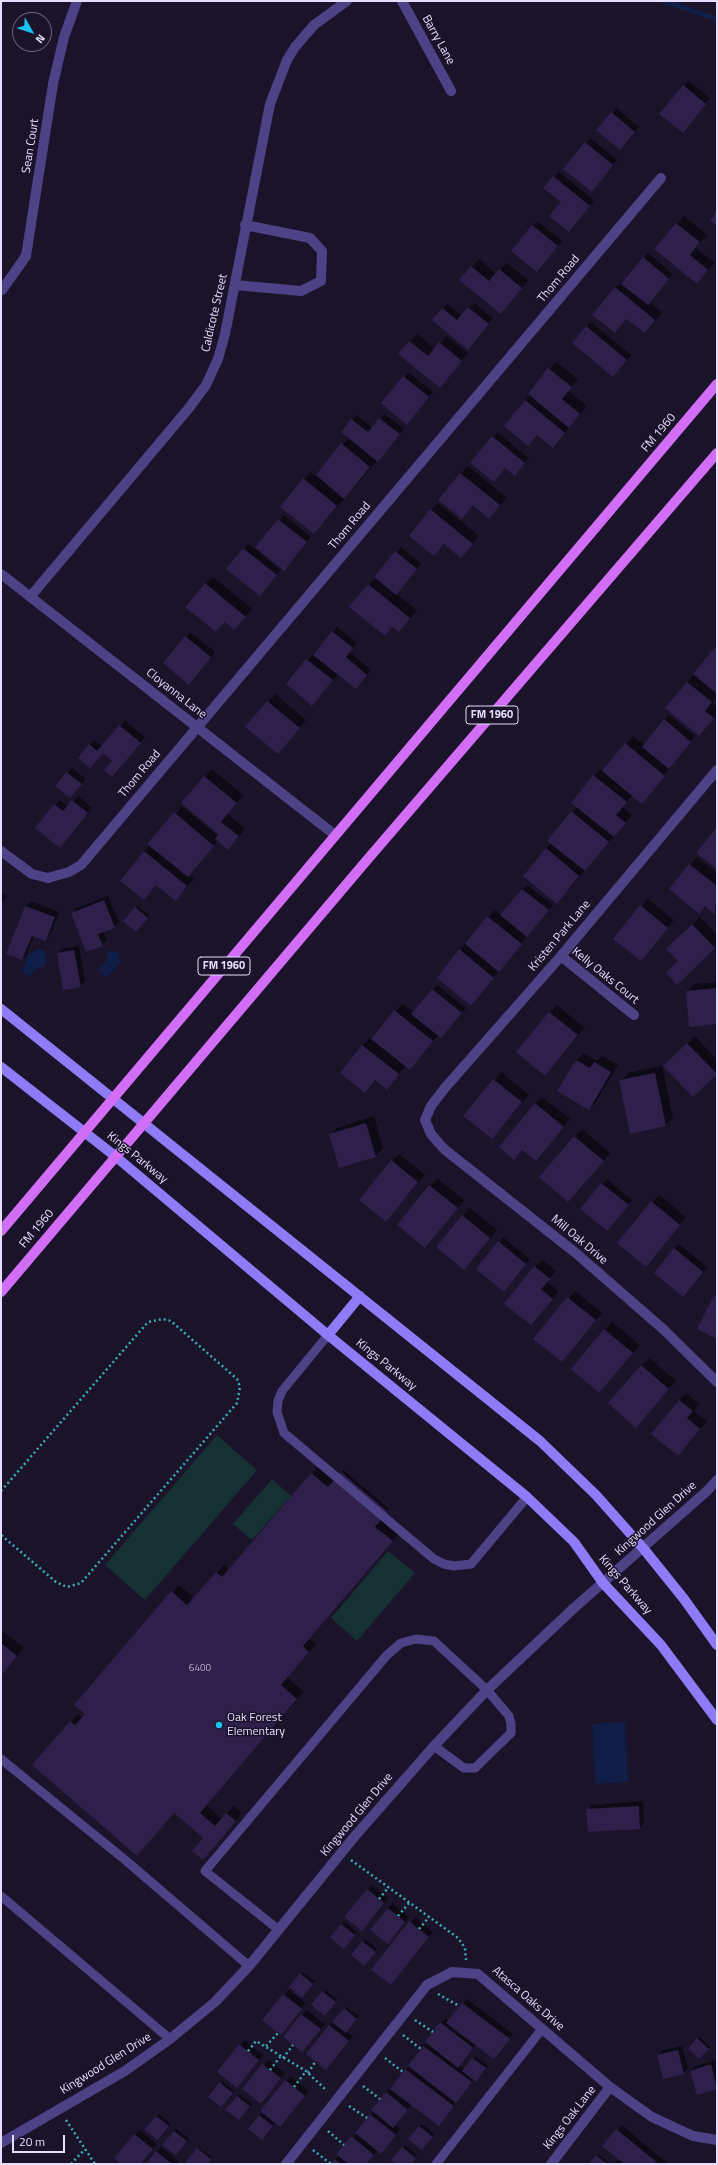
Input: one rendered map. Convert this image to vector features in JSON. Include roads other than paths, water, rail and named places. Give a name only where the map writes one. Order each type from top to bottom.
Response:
[{"type":"main road","name":"FM 1960","points":[[1,1231],[335,834],[717,384]]},
{"type":"main road","name":"FM 1960","points":[[1,1292],[143,1122],[717,453]]},
{"type":"street","name":"Sean Court","points":[[2,290],[26,256],[53,84],[64,37],[77,1]]},
{"type":"street","name":"Caldicote Street","points":[[30,596],[189,408],[206,385],[218,359],[235,285],[245,225],[270,104],[287,60],[303,36],[314,25],[347,1]]},
{"type":"street","name":"Barry Lane","points":[[402,1],[452,91]]},
{"type":"street","name":"Thom Road","points":[[1,851],[32,874],[48,878],[69,872],[81,865],[661,178]]},
{"type":"street","points":[[235,285],[301,291],[321,281],[322,251],[310,238],[245,225]]},
{"type":"street","name":"Cloyanna Lane","points":[[1,574],[335,834]]},
{"type":"street","name":"Kristen Park Lane","points":[[425,1120],[431,1106],[444,1088],[561,956],[717,770]]},
{"type":"street","name":"Kelly Oaks Court","points":[[561,956],[634,1015]]},
{"type":"street","points":[[1,1009],[540,1441],[596,1495],[643,1548],[684,1599],[717,1645]]},
{"type":"street","name":"Kings Parkway","points":[[1,1067],[115,1156],[328,1335],[527,1497],[574,1542],[603,1582],[661,1645],[717,1720]]},
{"type":"street","name":"Mill Oak Drive","points":[[425,1120],[431,1134],[444,1149],[577,1254],[663,1329],[717,1382]]},
{"type":"street","points":[[328,1335],[360,1296]]},
{"type":"street","name":"Kingwood Glen Drive","points":[[1,2143],[125,2071],[170,2039],[215,2002],[249,1966],[342,1853],[434,1746],[487,1690],[603,1582],[707,1491],[717,1480]]},
{"type":"street","name":"Atasca Oaks Drive","points":[[286,2164],[427,1985],[452,1972],[478,1974],[610,2087],[652,2117],[694,2136],[717,2140]]},
{"type":"street","name":"Kings Oak Lane","points":[[551,2164],[610,2087]]},
{"type":"lane","points":[[328,1335],[282,1391],[278,1400],[277,1412],[284,1433],[434,1559],[444,1564],[454,1566],[471,1564],[527,1497]]},
{"type":"lane","points":[[279,1930],[205,1871],[388,1655],[401,1643],[416,1639],[434,1641],[487,1690],[509,1716],[510,1733],[475,1768],[464,1768],[434,1746]]},
{"type":"lane","points":[[1,1759],[124,1859],[249,1966]]},
{"type":"lane","points":[[1,1896],[170,2039]]},
{"type":"lane","points":[[436,2164],[542,2028]]},
{"type":"water","points":[[38,949],[46,951],[46,964],[43,968],[36,969],[31,976],[25,975],[22,969],[26,960],[30,953]]},
{"type":"water","points":[[107,951],[119,952],[120,963],[106,978],[98,969],[107,960]]},
{"type":"water","points":[[625,1722],[628,1782],[595,1784],[592,1724]]},
{"type":"waterway","points":[[663,1],[717,19]]},
{"type":"place","name":"Oak Forest Elementary","points":[[219,1725]]}]
